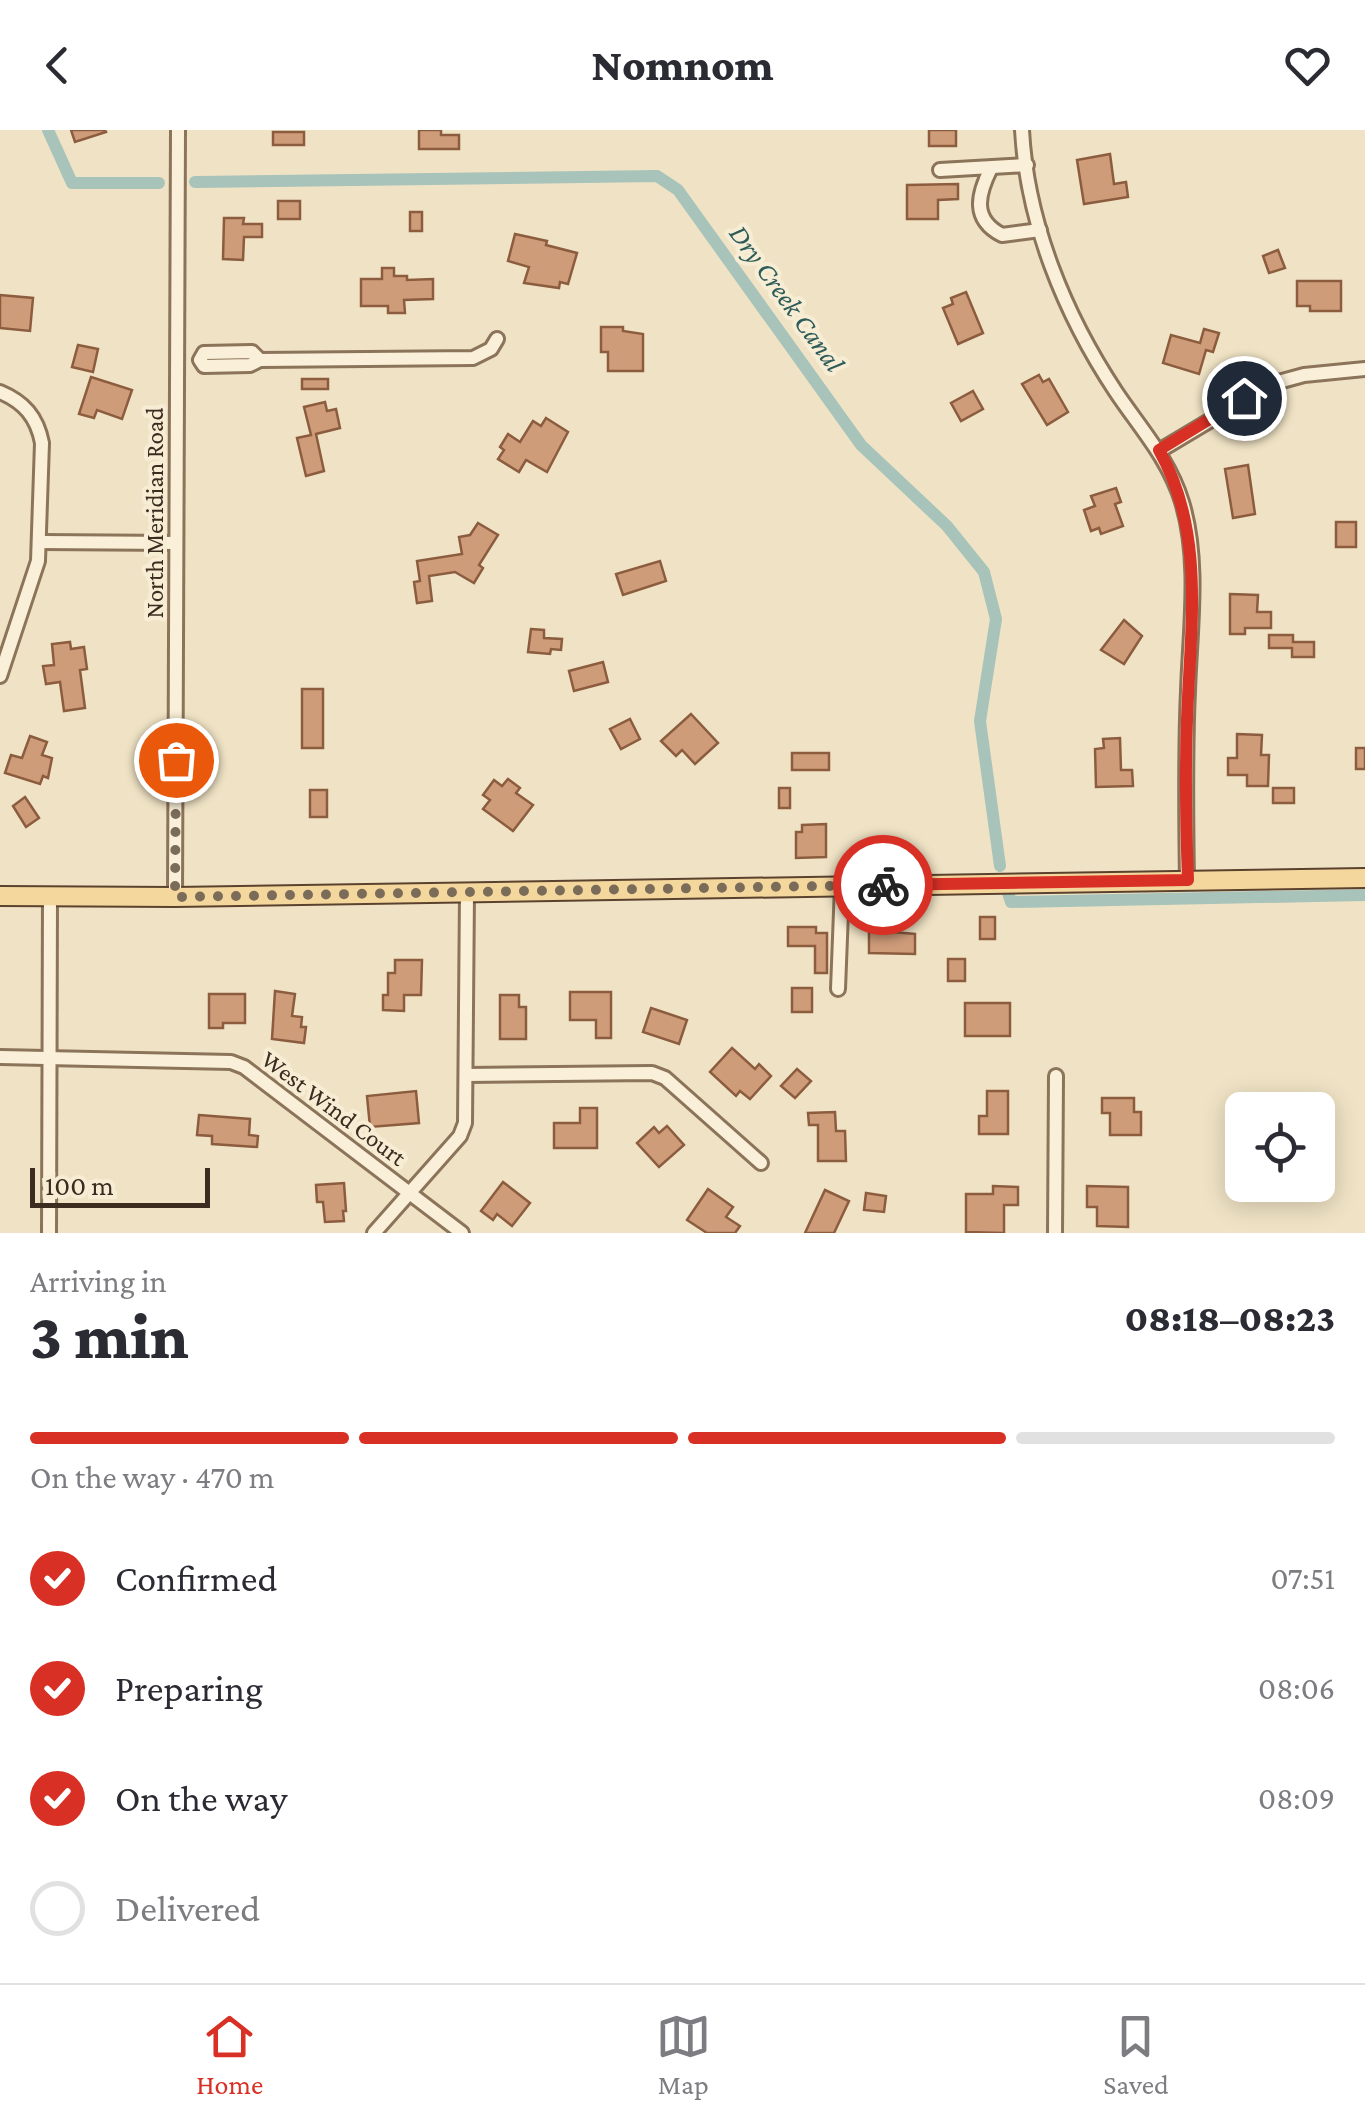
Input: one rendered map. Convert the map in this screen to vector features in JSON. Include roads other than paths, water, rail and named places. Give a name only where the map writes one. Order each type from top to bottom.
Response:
[{"type":"main road","points":[[0,896],[175,897],[1365,878]]},
{"type":"street","name":"North Meridian Road","points":[[175,897],[178,130]]},
{"type":"street","points":[[1022,130],[1040,230],[1075,322],[1118,395],[1159,450],[1181,498],[1191,549],[1186,743],[1188,880]]},
{"type":"street","points":[[940,170],[1027,166]]},
{"type":"street","points":[[991,168],[978,200],[986,222],[1002,235],[1040,230]]},
{"type":"street","points":[[177,360],[200,360],[204,353],[252,352],[260,360],[473,358],[491,349],[497,338]]},
{"type":"street","points":[[1159,450],[1271,384],[1304,375],[1365,369]]},
{"type":"street","points":[[0,392],[25,406],[39,427],[42,442],[41,542],[34,578],[0,676]]},
{"type":"street","points":[[41,542],[176,544]]},
{"type":"street","points":[[838,989],[842,886]]},
{"type":"street","points":[[374,1233],[460,1136],[467,1109],[467,893]]},
{"type":"street","points":[[49,1233],[50,896]]},
{"type":"street","name":"West Wind Court","points":[[0,1058],[230,1062],[244,1067],[462,1233]]},
{"type":"street","points":[[467,1075],[652,1073],[665,1078],[761,1163]]},
{"type":"street","points":[[1055,1233],[1056,1076]]},
{"type":"waterway","name":"Dry Creek Canal","points":[[48,130],[72,183],[159,183]]},
{"type":"waterway","name":"Dry Creek Canal","points":[[195,182],[657,176],[678,190],[861,445],[947,526],[984,572],[996,619],[980,721],[1000,866]]},
{"type":"waterway","name":"Dry Creek Canal","points":[[1008,893],[1011,902],[1365,895]]}]
